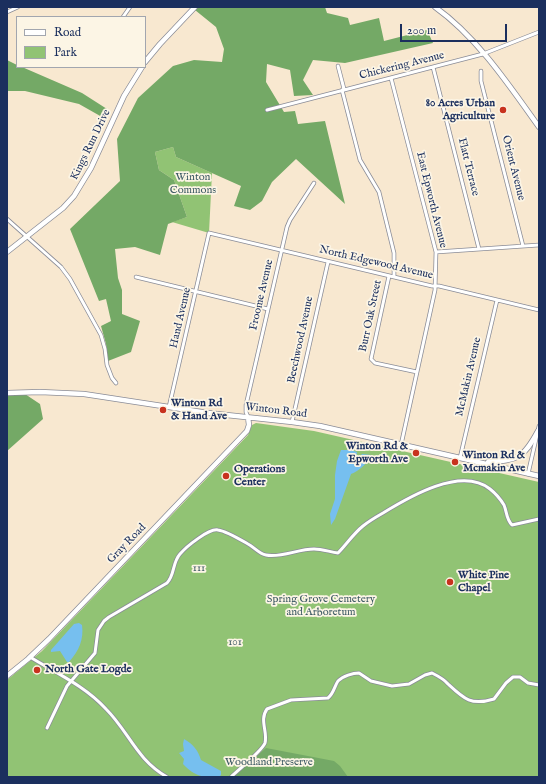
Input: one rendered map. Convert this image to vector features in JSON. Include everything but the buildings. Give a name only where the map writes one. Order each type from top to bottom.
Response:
[{"type":"street","points":[[7,12],[18,7]]},
{"type":"street","points":[[124,16],[130,7]]},
{"type":"street","points":[[146,61],[195,7]]},
{"type":"street","points":[[435,7],[466,34],[539,127]]},
{"type":"street","name":"Chickering Avenue","points":[[267,110],[343,89],[483,54],[539,32]]},
{"type":"street","name":"Burr Oak Street","points":[[338,66],[360,160],[365,171],[379,192],[394,253],[394,277]]},
{"type":"street","name":"Flatt Terrace","points":[[433,67],[479,249]]},
{"type":"street","name":"Kings Run Drive","points":[[7,252],[63,208],[80,188],[91,168],[124,96],[141,68]]},
{"type":"street","name":"Orient Avenue","points":[[481,71],[481,81],[524,246]]},
{"type":"street","name":"East Epworth Avenue","points":[[391,78],[436,252],[435,286],[401,445]]},
{"type":"street","name":"Froome Avenue","points":[[248,417],[246,405],[288,224],[314,184]]},
{"type":"street","points":[[7,219],[61,267],[70,279],[102,335],[107,365],[112,378],[116,383]]},
{"type":"street","name":"North Edgewood Avenue","points":[[209,233],[328,262],[439,286],[539,310]]},
{"type":"street","name":"Hand Avenue","points":[[169,407],[209,233]]},
{"type":"street","points":[[436,252],[539,245]]},
{"type":"street","name":"Beechwood Avenue","points":[[292,422],[328,262]]},
{"type":"street","name":"Burr Oak Street","points":[[389,276],[371,358],[375,363],[417,372]]},
{"type":"street","points":[[136,277],[268,308]]},
{"type":"street","name":"McMakin Avenue","points":[[460,458],[497,300]]},
{"type":"street","name":"Winton Road","points":[[7,393],[58,392],[84,394],[169,407],[320,426],[539,476]]},
{"type":"street","name":"Gray Road","points":[[7,676],[30,657],[59,629],[247,431],[249,425],[248,417]]},
{"type":"street","points":[[528,474],[539,426]]},
{"type":"street","points":[[481,463],[506,461],[516,458],[529,447],[538,431]]},
{"type":"street","points":[[47,728],[70,681],[95,653],[96,636],[104,621],[167,583],[172,578],[174,562],[179,554],[195,541],[213,530],[219,530],[227,533],[248,544],[264,555],[283,554],[314,549],[338,553],[350,538],[364,525],[408,497],[440,485],[464,480],[475,481],[489,488],[504,505],[509,522],[512,524],[539,519]]},
{"type":"street","points":[[30,657],[96,698],[104,706],[148,763],[167,777]]},
{"type":"street","points":[[230,777],[260,750],[264,743],[264,717],[267,709],[291,700],[328,698],[334,692],[338,682],[350,675],[359,673],[376,683],[392,686],[409,684],[425,675],[432,673],[447,682],[462,697],[468,701],[475,702],[494,699],[506,683],[513,677],[520,677],[528,683],[539,685]]},
{"type":"green space","points":[[198,7],[325,7],[327,13],[348,18],[350,25],[379,18],[384,41],[427,30],[433,43],[345,63],[313,60],[303,80],[313,95],[294,96],[290,70],[267,64],[266,82],[284,112],[295,111],[298,124],[325,121],[345,204],[296,159],[272,182],[262,201],[250,210],[234,206],[241,186],[176,157],[173,147],[155,152],[159,170],[174,180],[187,217],[168,224],[160,255],[135,247],[115,249],[118,278],[122,290],[122,314],[140,321],[131,352],[108,361],[106,344],[101,326],[111,321],[106,299],[99,301],[70,229],[120,181],[117,139],[138,98],[173,66],[194,60],[222,62],[224,49],[216,27],[195,10]]},
{"type":"green space","points":[[7,60],[16,64],[16,68],[24,68],[82,93],[107,109],[102,117],[79,104],[25,91],[7,91]]},
{"type":"green space","name":"Winton Commons","points":[[173,147],[176,157],[212,173],[209,233],[172,222],[187,217],[174,180],[159,170],[155,152]]},
{"type":"green space","points":[[22,392],[40,404],[43,419],[7,451],[7,393]]},
{"type":"green space","name":"Spring Grove Cemetery and Arboretum","points":[[256,423],[314,431],[539,482],[539,777],[7,777],[7,680],[42,651],[248,435],[252,425]]},
{"type":"green space","name":"Woodland Preserve","points":[[266,748],[334,761],[340,766],[348,777],[233,777]]},
{"type":"water","points":[[341,450],[357,452],[356,461],[362,454],[371,455],[362,467],[351,474],[335,519],[331,525],[330,514],[335,499],[335,475],[337,461]]},
{"type":"water","points":[[79,623],[82,625],[80,645],[73,658],[67,662],[60,651],[51,652],[51,650],[74,624]]},
{"type":"water","points":[[184,739],[195,748],[201,760],[221,771],[221,775],[219,777],[208,777],[195,774],[183,764],[184,759],[179,753],[184,751]]},
{"type":"place","name":"80 Acres Urban Agriculture","points":[[503,110]]},
{"type":"place","name":"Winton Rd & Hand Ave","points":[[163,410]]},
{"type":"place","name":"Winton Rd & Epworth Ave","points":[[416,453]]},
{"type":"place","name":"Winton Rd & Mcmakin Ave","points":[[455,462]]},
{"type":"place","name":"Operations Center","points":[[226,476]]},
{"type":"place","name":"White Pine Chapel","points":[[450,582]]},
{"type":"place","name":"North Gate Logde","points":[[37,670]]},
{"type":"park label","name":"111","points":[[199,569]]},
{"type":"park label","name":"101","points":[[235,643]]}]
